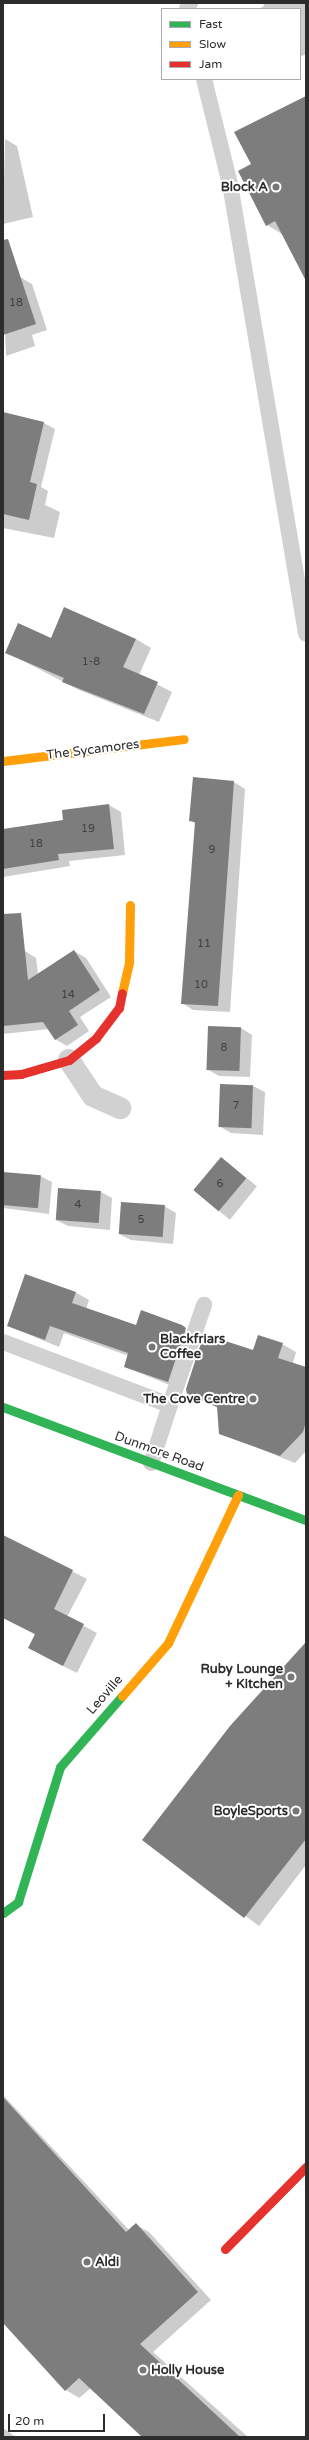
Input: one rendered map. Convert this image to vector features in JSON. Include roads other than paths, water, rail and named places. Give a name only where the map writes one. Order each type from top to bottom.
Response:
[{"type":"street","name":"The Sycamores","points":[[3,761],[184,739]]},
{"type":"street","points":[[3,1075],[21,1074],[69,1060],[96,1038],[119,1008],[129,962],[130,905]]},
{"type":"street","points":[[69,1060],[93,1096],[120,1108]]},
{"type":"street","name":"Dunmore Road","points":[[3,1407],[151,1463],[306,1519]]},
{"type":"street","name":"Leoville","points":[[3,1913],[18,1902],[60,1767],[168,1643],[238,1495]]},
{"type":"street","points":[[225,2249],[306,2167]]},
{"type":"lane","points":[[204,80],[230,184],[306,634]]},
{"type":"lane","points":[[151,1463],[204,1305]]},
{"type":"lane","points":[[3,1342],[170,1405]]},
{"type":"place","name":"Block A","points":[[276,187]]},
{"type":"place","name":"Blackfriars Coffee","points":[[152,1347]]},
{"type":"place","name":"The Cove Centre","points":[[253,1399]]},
{"type":"place","name":"Ruby Lounge + Kitchen","points":[[291,1677]]},
{"type":"place","name":"BoyleSports","points":[[296,1811]]},
{"type":"place","name":"Aldi","points":[[87,2262]]},
{"type":"place","name":"Holly House","points":[[143,2370]]}]
